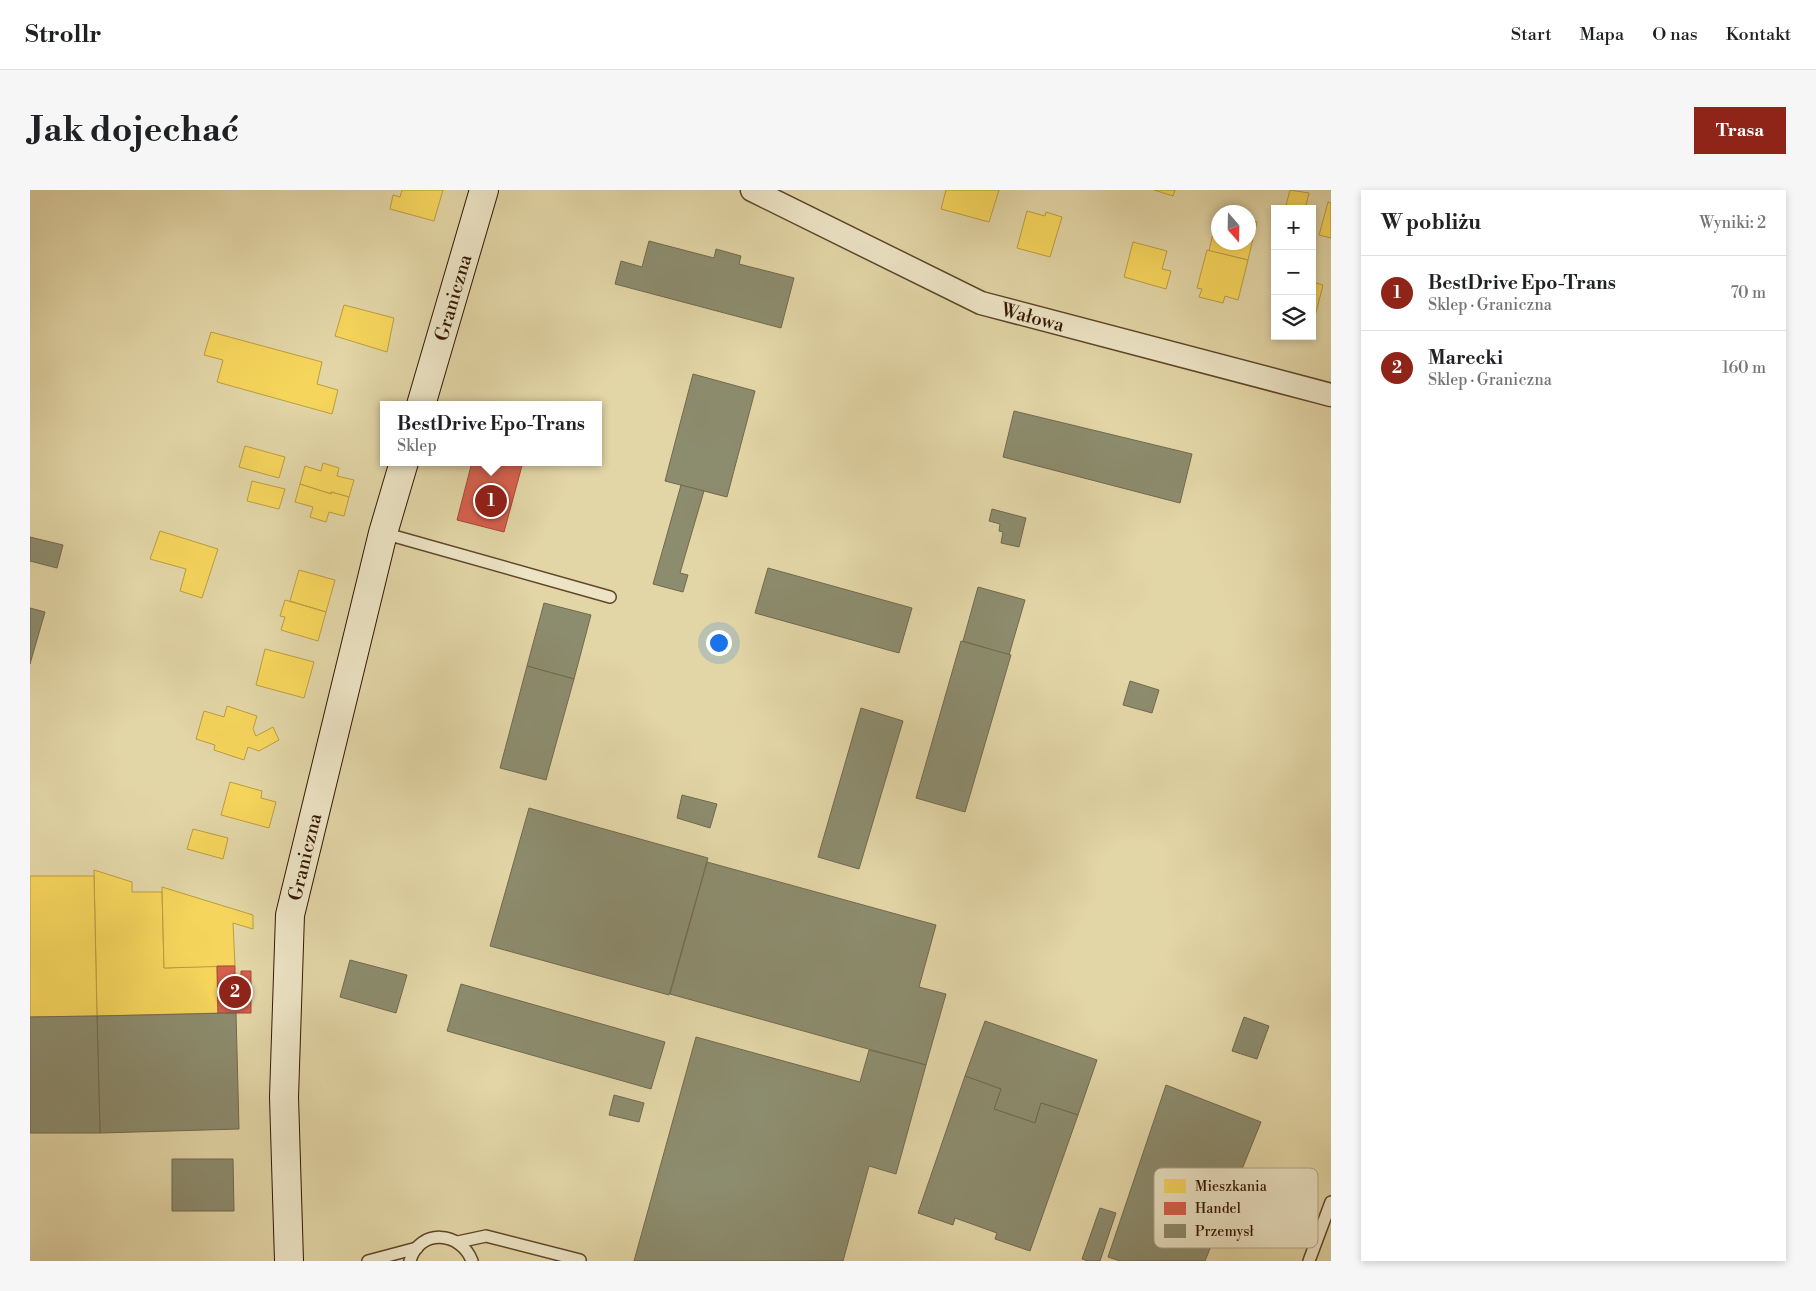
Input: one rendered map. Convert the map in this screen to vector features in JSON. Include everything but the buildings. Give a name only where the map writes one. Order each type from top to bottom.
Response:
[{"type":"street","name":"Graniczna","points":[[422,401],[484,190]]},
{"type":"street","name":"Wałowa","points":[[752,190],[981,303],[1331,395]]},
{"type":"street","name":"Graniczna","points":[[289,1261],[284,1097],[290,915],[383,534],[403,466]]},
{"type":"lane","points":[[383,534],[610,597]]},
{"type":"lane","points":[[1318,1239],[1331,1202]]},
{"type":"lane","points":[[458,1242],[486,1236],[580,1260]]},
{"type":"lane","points":[[368,1261],[417,1248],[426,1241],[436,1238],[448,1238],[458,1242],[467,1250],[472,1261]]},
{"type":"lane","points":[[410,1261],[417,1248]]},
{"type":"lane","points":[[1310,1261],[1315,1248]]},
{"type":"place","name":"BestDrive Epo-Trans","points":[[491,501]]},
{"type":"place","name":"Marecki","points":[[235,992]]}]
